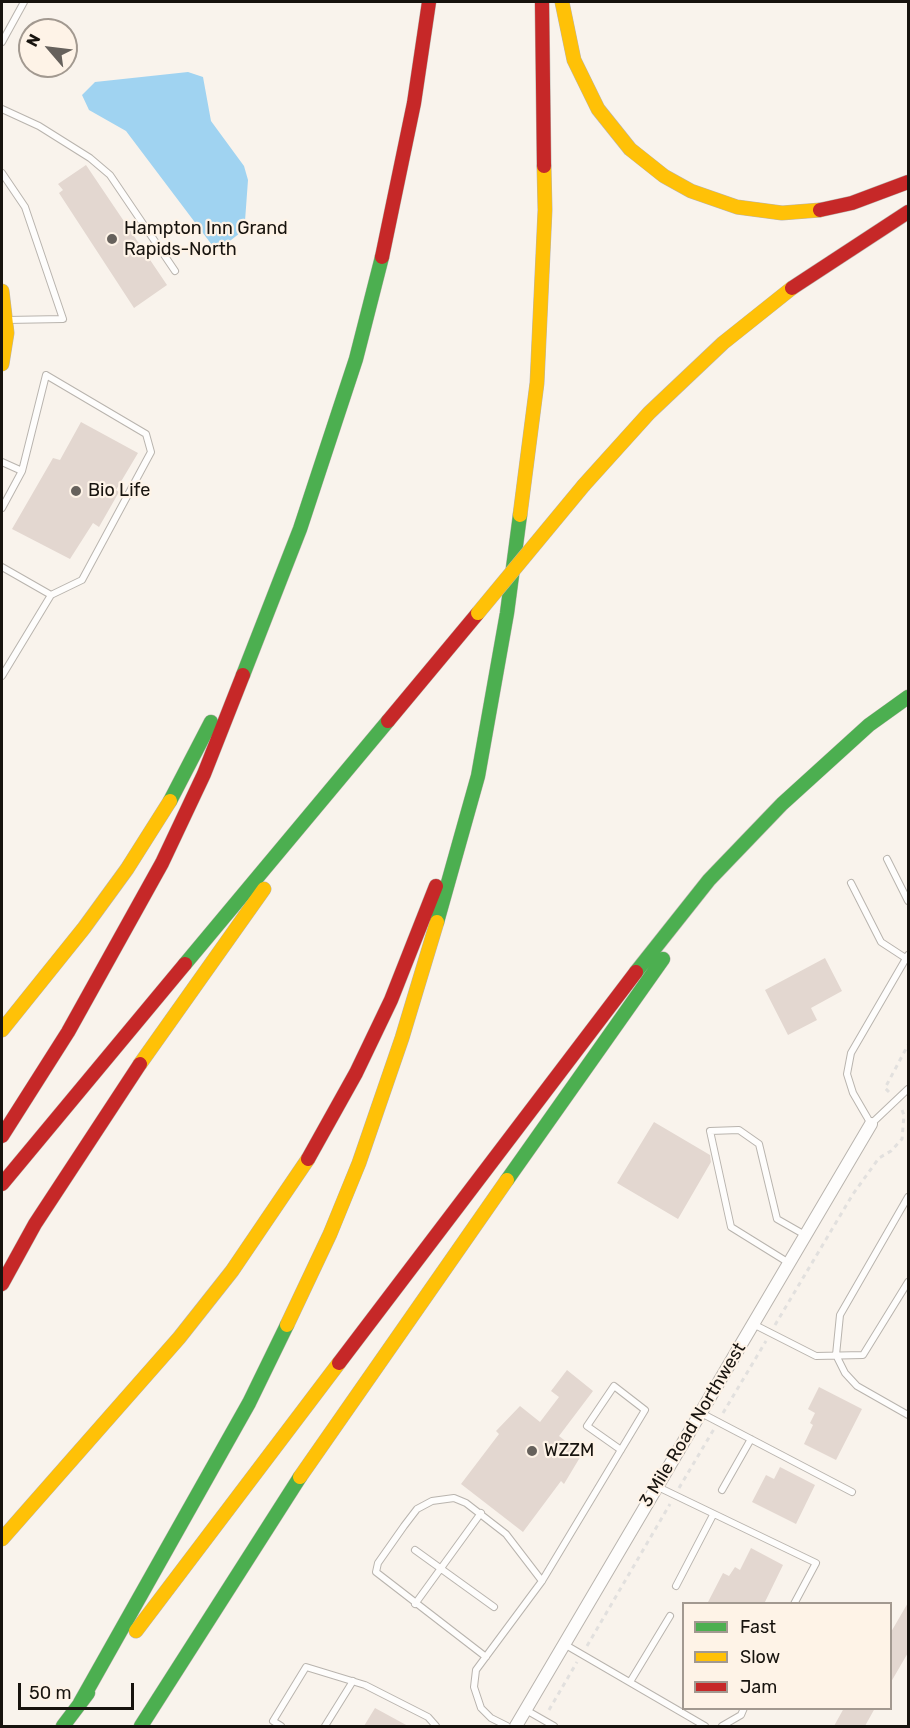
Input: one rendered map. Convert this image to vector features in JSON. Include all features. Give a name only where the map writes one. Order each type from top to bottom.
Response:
[{"type":"main road","points":[[2,1136],[68,1032],[162,863],[204,774],[268,615],[328,449],[377,280],[414,103],[429,2]]},
{"type":"main road","points":[[80,1703],[249,1403],[330,1234],[359,1163],[439,924],[478,776],[507,613],[537,383],[545,210],[542,2]]},
{"type":"main road","points":[[562,2],[574,60],[598,109],[630,149],[664,176],[691,192],[737,207],[782,213],[845,205],[909,182]]},
{"type":"main road","points":[[2,1184],[584,485],[649,412],[723,343],[827,264],[909,212]]},
{"type":"main road","points":[[2,291],[7,333],[2,364]]},
{"type":"main road","points":[[2,1030],[84,928],[127,870],[168,804],[268,615]]},
{"type":"main road","points":[[63,1726],[636,972],[709,880],[782,804],[869,725],[909,697]]},
{"type":"main road","points":[[2,1539],[192,1321],[232,1271],[315,1148],[356,1073],[391,1000],[478,776]]},
{"type":"main road","points":[[2,1284],[35,1224],[105,1114],[267,886],[292,838]]},
{"type":"main road","points":[[141,1726],[332,1430],[656,970],[709,880]]},
{"type":"street","name":"3 Mile Road Northwest","points":[[516,1726],[871,1124]]},
{"type":"lane","points":[[2,42],[24,2]]},
{"type":"lane","points":[[2,109],[39,126],[90,158],[110,175],[175,271]]},
{"type":"lane","points":[[2,173],[25,207],[63,319],[5,320]]},
{"type":"lane","points":[[2,508],[22,471],[46,375],[146,434],[151,452],[82,580],[51,595],[2,676]]},
{"type":"lane","points":[[2,462],[22,471]]},
{"type":"lane","points":[[2,567],[51,595]]},
{"type":"lane","points":[[887,859],[909,901]]},
{"type":"lane","points":[[851,884],[881,942],[908,957],[851,1053],[847,1074],[853,1093],[871,1124],[909,1089]]},
{"type":"lane","points":[[789,1263],[731,1227],[710,1131],[739,1131],[759,1144],[777,1219],[806,1235]]},
{"type":"lane","points":[[909,1197],[853,1289],[840,1315],[836,1355],[845,1373],[857,1386],[909,1415]]},
{"type":"lane","points":[[753,1324],[816,1356],[863,1355],[909,1282]]},
{"type":"lane","points":[[507,1726],[486,1714],[475,1696],[476,1670],[542,1581],[621,1450],[645,1410],[614,1386],[587,1426],[621,1450]]},
{"type":"lane","points":[[701,1413],[852,1492]]},
{"type":"lane","points":[[722,1490],[751,1439]]},
{"type":"lane","points":[[657,1487],[816,1563],[795,1602]]},
{"type":"lane","points":[[486,1657],[376,1572],[378,1563],[404,1526],[417,1509],[443,1499],[454,1498],[481,1513],[516,1545],[542,1581]]},
{"type":"lane","points":[[415,1604],[481,1513]]},
{"type":"lane","points":[[676,1586],[713,1515]]},
{"type":"lane","points":[[415,1550],[494,1607]]},
{"type":"lane","points":[[630,1682],[670,1616]]},
{"type":"lane","points":[[564,1644],[705,1726]]},
{"type":"lane","points":[[281,1726],[273,1721],[306,1667],[353,1682],[428,1717],[436,1726]]},
{"type":"lane","points":[[325,1726],[353,1682]]},
{"type":"lane","points":[[526,1710],[554,1726]]},
{"type":"lane","points":[[722,1726],[741,1715],[743,1710]]},
{"type":"path","points":[[543,1720],[854,1194],[879,1158],[891,1151],[902,1139],[904,1115],[897,1101],[885,1088],[909,1045]]},
{"type":"water","points":[[188,72],[203,77],[211,121],[244,166],[248,180],[245,221],[240,233],[226,244],[212,245],[126,131],[89,110],[82,95],[95,82]]},
{"type":"building","name":"Hampton Inn Grand Rapids-North","points":[[86,165],[167,285],[134,308],[59,193],[63,190],[58,184]]},
{"type":"building","name":"Bio Life","points":[[81,422],[138,453],[116,490],[119,492],[99,527],[93,523],[70,559],[12,529],[53,458],[60,460]]},
{"type":"building","points":[[825,958],[842,991],[811,1008],[817,1020],[788,1035],[765,990]]},
{"type":"building","points":[[654,1122],[710,1155],[711,1162],[678,1219],[617,1183]]},
{"type":"building","name":"WZZM","points":[[567,1370],[593,1391],[559,1436],[582,1454],[564,1484],[561,1481],[523,1532],[461,1484],[499,1434],[496,1431],[520,1406],[540,1422],[559,1397],[551,1391]]},
{"type":"building","points":[[819,1387],[862,1409],[836,1460],[804,1444],[813,1425],[810,1423],[815,1413],[808,1409]]},
{"type":"building","points":[[780,1467],[815,1485],[796,1524],[752,1502],[766,1475],[774,1479]]},
{"type":"building","points":[[751,1548],[783,1565],[765,1602],[708,1602],[723,1573],[729,1576],[735,1567],[740,1570]]},
{"type":"building","points":[[909,1601],[909,1651],[892,1680],[892,1630]]},
{"type":"building","points":[[375,1708],[408,1726],[364,1726]]},
{"type":"building","points":[[843,1710],[874,1710],[865,1726],[834,1726]]},
{"type":"traffic: fast","points":[[243,675],[300,529],[356,359],[382,257]]},
{"type":"traffic: fast","points":[[437,922],[478,776],[507,613],[520,515]]},
{"type":"traffic: fast","points":[[636,972],[709,880],[782,804],[869,725],[908,697]]},
{"type":"traffic: fast","points":[[185,964],[388,721]]},
{"type":"traffic: fast","points":[[170,801],[211,722]]},
{"type":"traffic: fast","points":[[507,1180],[663,959]]},
{"type":"traffic: fast","points":[[80,1703],[249,1403],[287,1325]]},
{"type":"traffic: fast","points":[[141,1726],[300,1477]]},
{"type":"traffic: fast","points":[[63,1726],[88,1693]]},
{"type":"traffic: slow","points":[[562,2],[574,60],[598,109],[630,149],[664,176],[691,191],[737,207],[782,213],[820,210]]},
{"type":"traffic: slow","points":[[520,515],[537,383],[545,210],[544,166]]},
{"type":"traffic: slow","points":[[584,485],[649,413],[723,343],[792,288]]},
{"type":"traffic: slow","points":[[2,291],[7,333],[2,364]]},
{"type":"traffic: slow","points":[[478,613],[584,485]]},
{"type":"traffic: slow","points":[[2,1030],[84,928],[127,869],[170,801]]},
{"type":"traffic: slow","points":[[140,1064],[264,889]]},
{"type":"traffic: slow","points":[[287,1325],[330,1234],[359,1163],[402,1038],[437,922]]},
{"type":"traffic: slow","points":[[2,1539],[179,1338],[232,1271],[308,1159]]},
{"type":"traffic: slow","points":[[300,1477],[507,1180]]},
{"type":"traffic: slow","points":[[136,1631],[339,1363]]},
{"type":"traffic: jam","points":[[382,257],[414,103],[429,2]]},
{"type":"traffic: jam","points":[[542,2],[544,166]]},
{"type":"traffic: jam","points":[[820,210],[852,203],[908,182]]},
{"type":"traffic: jam","points":[[792,288],[908,212]]},
{"type":"traffic: jam","points":[[388,721],[478,613]]},
{"type":"traffic: jam","points":[[2,1136],[68,1032],[162,863],[204,774],[243,675]]},
{"type":"traffic: jam","points":[[308,1159],[356,1073],[391,1000],[436,886]]},
{"type":"traffic: jam","points":[[2,1184],[185,964]]},
{"type":"traffic: jam","points":[[339,1363],[636,972]]},
{"type":"traffic: jam","points":[[2,1284],[35,1224],[140,1064]]},
{"type":"place","name":"Hampton Inn Grand Rapids-North","points":[[112,239]]},
{"type":"place","name":"Bio Life","points":[[76,491]]},
{"type":"place","name":"WZZM","points":[[532,1451]]}]
